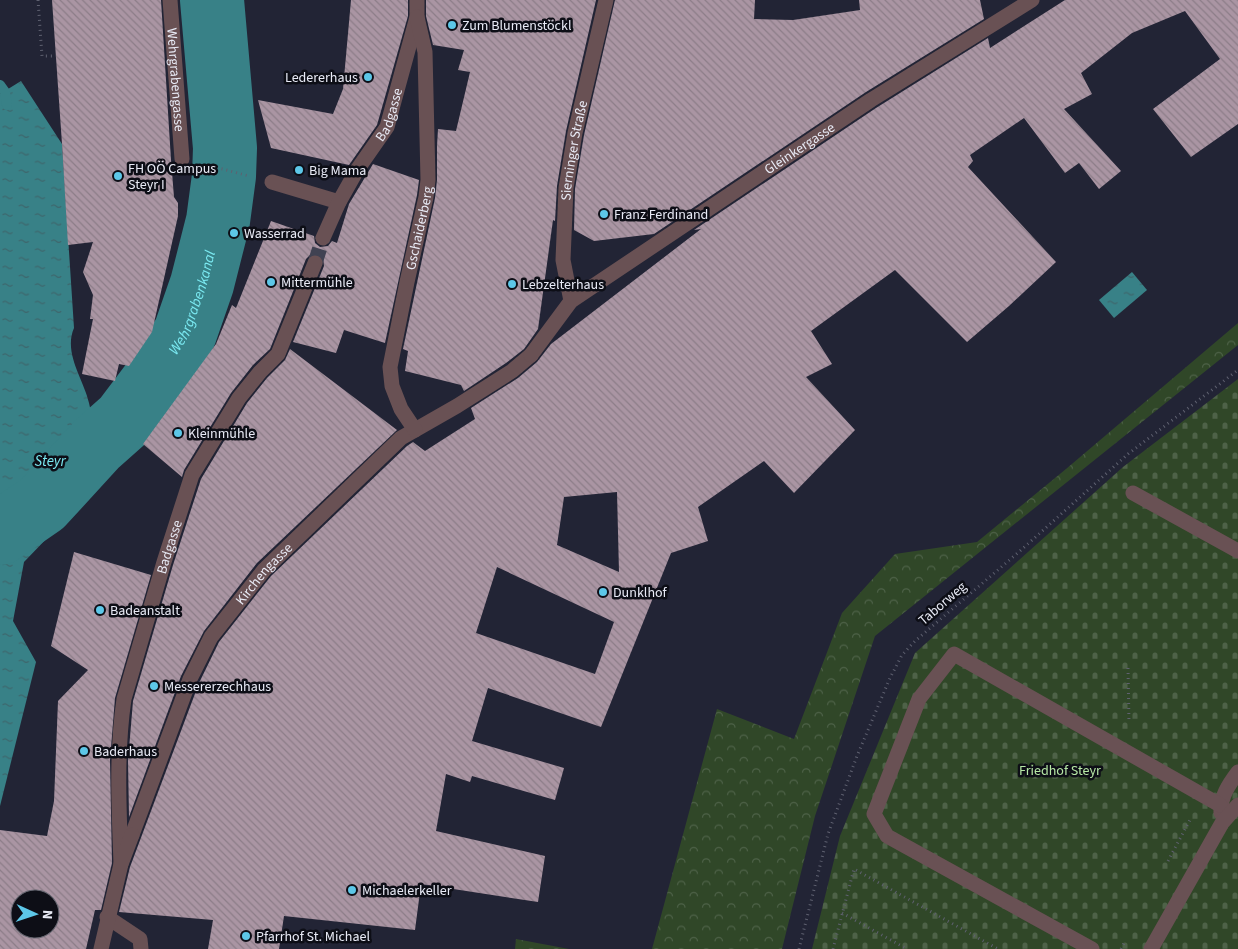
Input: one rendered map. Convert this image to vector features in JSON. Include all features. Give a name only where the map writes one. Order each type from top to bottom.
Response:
[{"type":"street","name":"Wehrgrabengasse","points":[[170,0],[182,159]]},
{"type":"street","points":[[417,0],[417,17]]},
{"type":"street","name":"Sierninger Straße","points":[[571,301],[564,260],[566,188],[575,133],[606,0]]},
{"type":"street","name":"Gleinkergasse","points":[[571,301],[871,100],[1032,0]]},
{"type":"street","name":"Badgasse","points":[[323,238],[339,202],[357,170],[387,127],[417,17]]},
{"type":"street","name":"Gschaiderberg","points":[[415,430],[401,408],[392,386],[390,367],[428,180],[425,52],[417,17]]},
{"type":"street","points":[[272,182],[339,202]]},
{"type":"street","name":"Badgasse","points":[[121,864],[120,729],[124,699],[180,509],[192,475],[239,398],[260,372],[278,354],[315,263]]},
{"type":"street","name":"Kirchengasse","points":[[101,949],[121,864],[190,679],[211,637],[264,570],[402,438],[512,371],[532,356],[571,301]]},
{"type":"street","points":[[1133,492],[1238,551]]},
{"type":"street","points":[[1092,949],[887,836],[874,814],[919,700],[954,654],[1220,805]]},
{"type":"street","points":[[1222,823],[1220,805],[1228,786],[1238,772]]},
{"type":"street","points":[[1151,949],[1222,823],[1238,805]]},
{"type":"street","points":[[108,917],[140,939],[141,949]]},
{"type":"path","points":[[38,0],[42,56],[56,56]]},
{"type":"path","points":[[205,165],[272,182]]},
{"type":"path","name":"Taborweg","points":[[799,949],[828,834],[857,756],[890,678],[902,655],[915,641],[1020,551],[1128,454],[1238,370]]},
{"type":"path","points":[[1122,750],[1130,719],[1128,668]]},
{"type":"path","points":[[833,949],[854,869],[998,949]]},
{"type":"path","points":[[842,913],[907,949]]},
{"type":"green space","points":[[1238,323],[1238,345],[875,636],[815,816],[782,949],[652,949],[717,709],[794,739],[842,613],[895,554],[977,542]]},
{"type":"green space","name":"Friedhof Steyr","points":[[1238,379],[1238,949],[812,949],[840,836],[915,653],[1123,467]]},
{"type":"green space","points":[[516,939],[569,949],[515,949]]},
{"type":"water","name":"Steyr","points":[[21,81],[62,144],[74,328],[71,337],[71,347],[89,403],[103,480],[24,562],[13,621],[36,662],[0,806],[0,94]]},
{"type":"water","points":[[1132,272],[1147,290],[1114,318],[1099,300]]},
{"type":"building","name":"FH OÖ Campus Steyr I","points":[[52,0],[161,0],[171,160],[174,197],[178,203],[178,216],[152,332],[129,366],[119,364],[115,381],[82,374],[93,319],[90,319],[93,295],[83,272],[93,242],[68,245]]},
{"type":"building","name":"Ledererhaus","points":[[351,0],[408,0],[408,16],[377,125],[349,165],[271,148],[258,100],[333,114],[343,89]]},
{"type":"building","points":[[426,0],[596,0],[566,131],[557,186],[555,221],[553,220],[538,329],[524,349],[464,391],[461,385],[405,371],[408,351],[403,349],[435,198],[438,129],[456,131],[470,72],[458,70],[464,50],[433,45],[426,16]]},
{"type":"building","points":[[615,0],[755,0],[754,19],[793,20],[860,10],[859,0],[980,0],[984,19],[866,92],[654,234],[594,241],[574,230],[575,189],[584,135]]},
{"type":"building","points":[[1065,0],[1238,0],[1238,124],[1191,157],[1153,109],[1220,59],[1185,11],[1132,33],[1081,73],[1092,94],[1064,109],[1121,171],[1099,189],[1079,163],[1065,173],[1024,118],[970,155],[973,161],[968,167],[1056,262],[967,342],[895,270],[811,331],[832,364],[806,377],[855,430],[794,493],[764,461],[698,507],[708,541],[671,553],[601,727],[488,688],[472,741],[564,768],[555,800],[472,776],[470,782],[446,774],[436,831],[545,856],[538,902],[421,884],[415,930],[284,916],[279,949],[208,949],[213,920],[119,912],[130,867],[199,683],[219,642],[271,576],[407,446],[413,442],[425,451],[475,419],[471,408],[518,378],[537,362],[551,344],[701,229],[694,230],[876,108],[988,38],[990,48]],"holes":[[[617,492],[619,572],[557,545],[564,497]],[[497,567],[614,622],[595,674],[476,633]]]},
{"type":"building","points":[[373,164],[419,180],[385,343],[344,330],[336,353],[293,342],[324,266],[323,258],[319,255],[310,255],[306,259],[270,349],[253,365],[231,393],[184,470],[182,477],[143,444],[216,344],[232,305],[236,308],[271,221],[314,236],[315,243],[320,247],[328,246],[332,241],[337,243],[349,204]]},
{"type":"building","points":[[290,349],[397,430],[257,563],[204,631],[181,676],[129,817],[128,761],[133,701],[173,565],[201,479],[247,403],[267,378],[285,360]]},
{"type":"building","points":[[74,552],[151,575],[115,698],[110,760],[112,863],[101,910],[95,910],[86,949],[0,949],[0,830],[47,836],[54,801],[58,701],[88,670],[51,646]]},
{"type":"waterway","name":"Wehrgrabenkanal","points":[[0,533],[42,504],[97,444],[124,420],[158,375],[185,333],[202,284],[218,221],[224,176],[225,148],[212,0]]},
{"type":"waterway","points":[[0,85],[5,92],[7,105]]},
{"type":"tunnel","points":[[315,263],[323,238]]},
{"type":"place","name":"Zum Blumenstöckl","points":[[452,25]]},
{"type":"place","name":"Ledererhaus","points":[[368,77]]},
{"type":"place","name":"Big Mama","points":[[299,170]]},
{"type":"place","name":"FH OÖ Campus Steyr I","points":[[118,176]]},
{"type":"place","name":"Franz Ferdinand","points":[[604,214]]},
{"type":"place","name":"Wasserrad","points":[[234,233]]},
{"type":"place","name":"Mittermühle","points":[[271,282]]},
{"type":"place","name":"Lebzelterhaus","points":[[512,284]]},
{"type":"place","name":"Kleinmühle","points":[[178,433]]},
{"type":"place","name":"Dunklhof","points":[[603,592]]},
{"type":"place","name":"Badeanstalt","points":[[100,610]]},
{"type":"place","name":"Messererzechhaus","points":[[154,686]]},
{"type":"place","name":"Baderhaus","points":[[84,751]]},
{"type":"place","name":"Michaelerkeller","points":[[352,890]]},
{"type":"place","name":"Pfarrhof St. Michael","points":[[246,936]]}]
